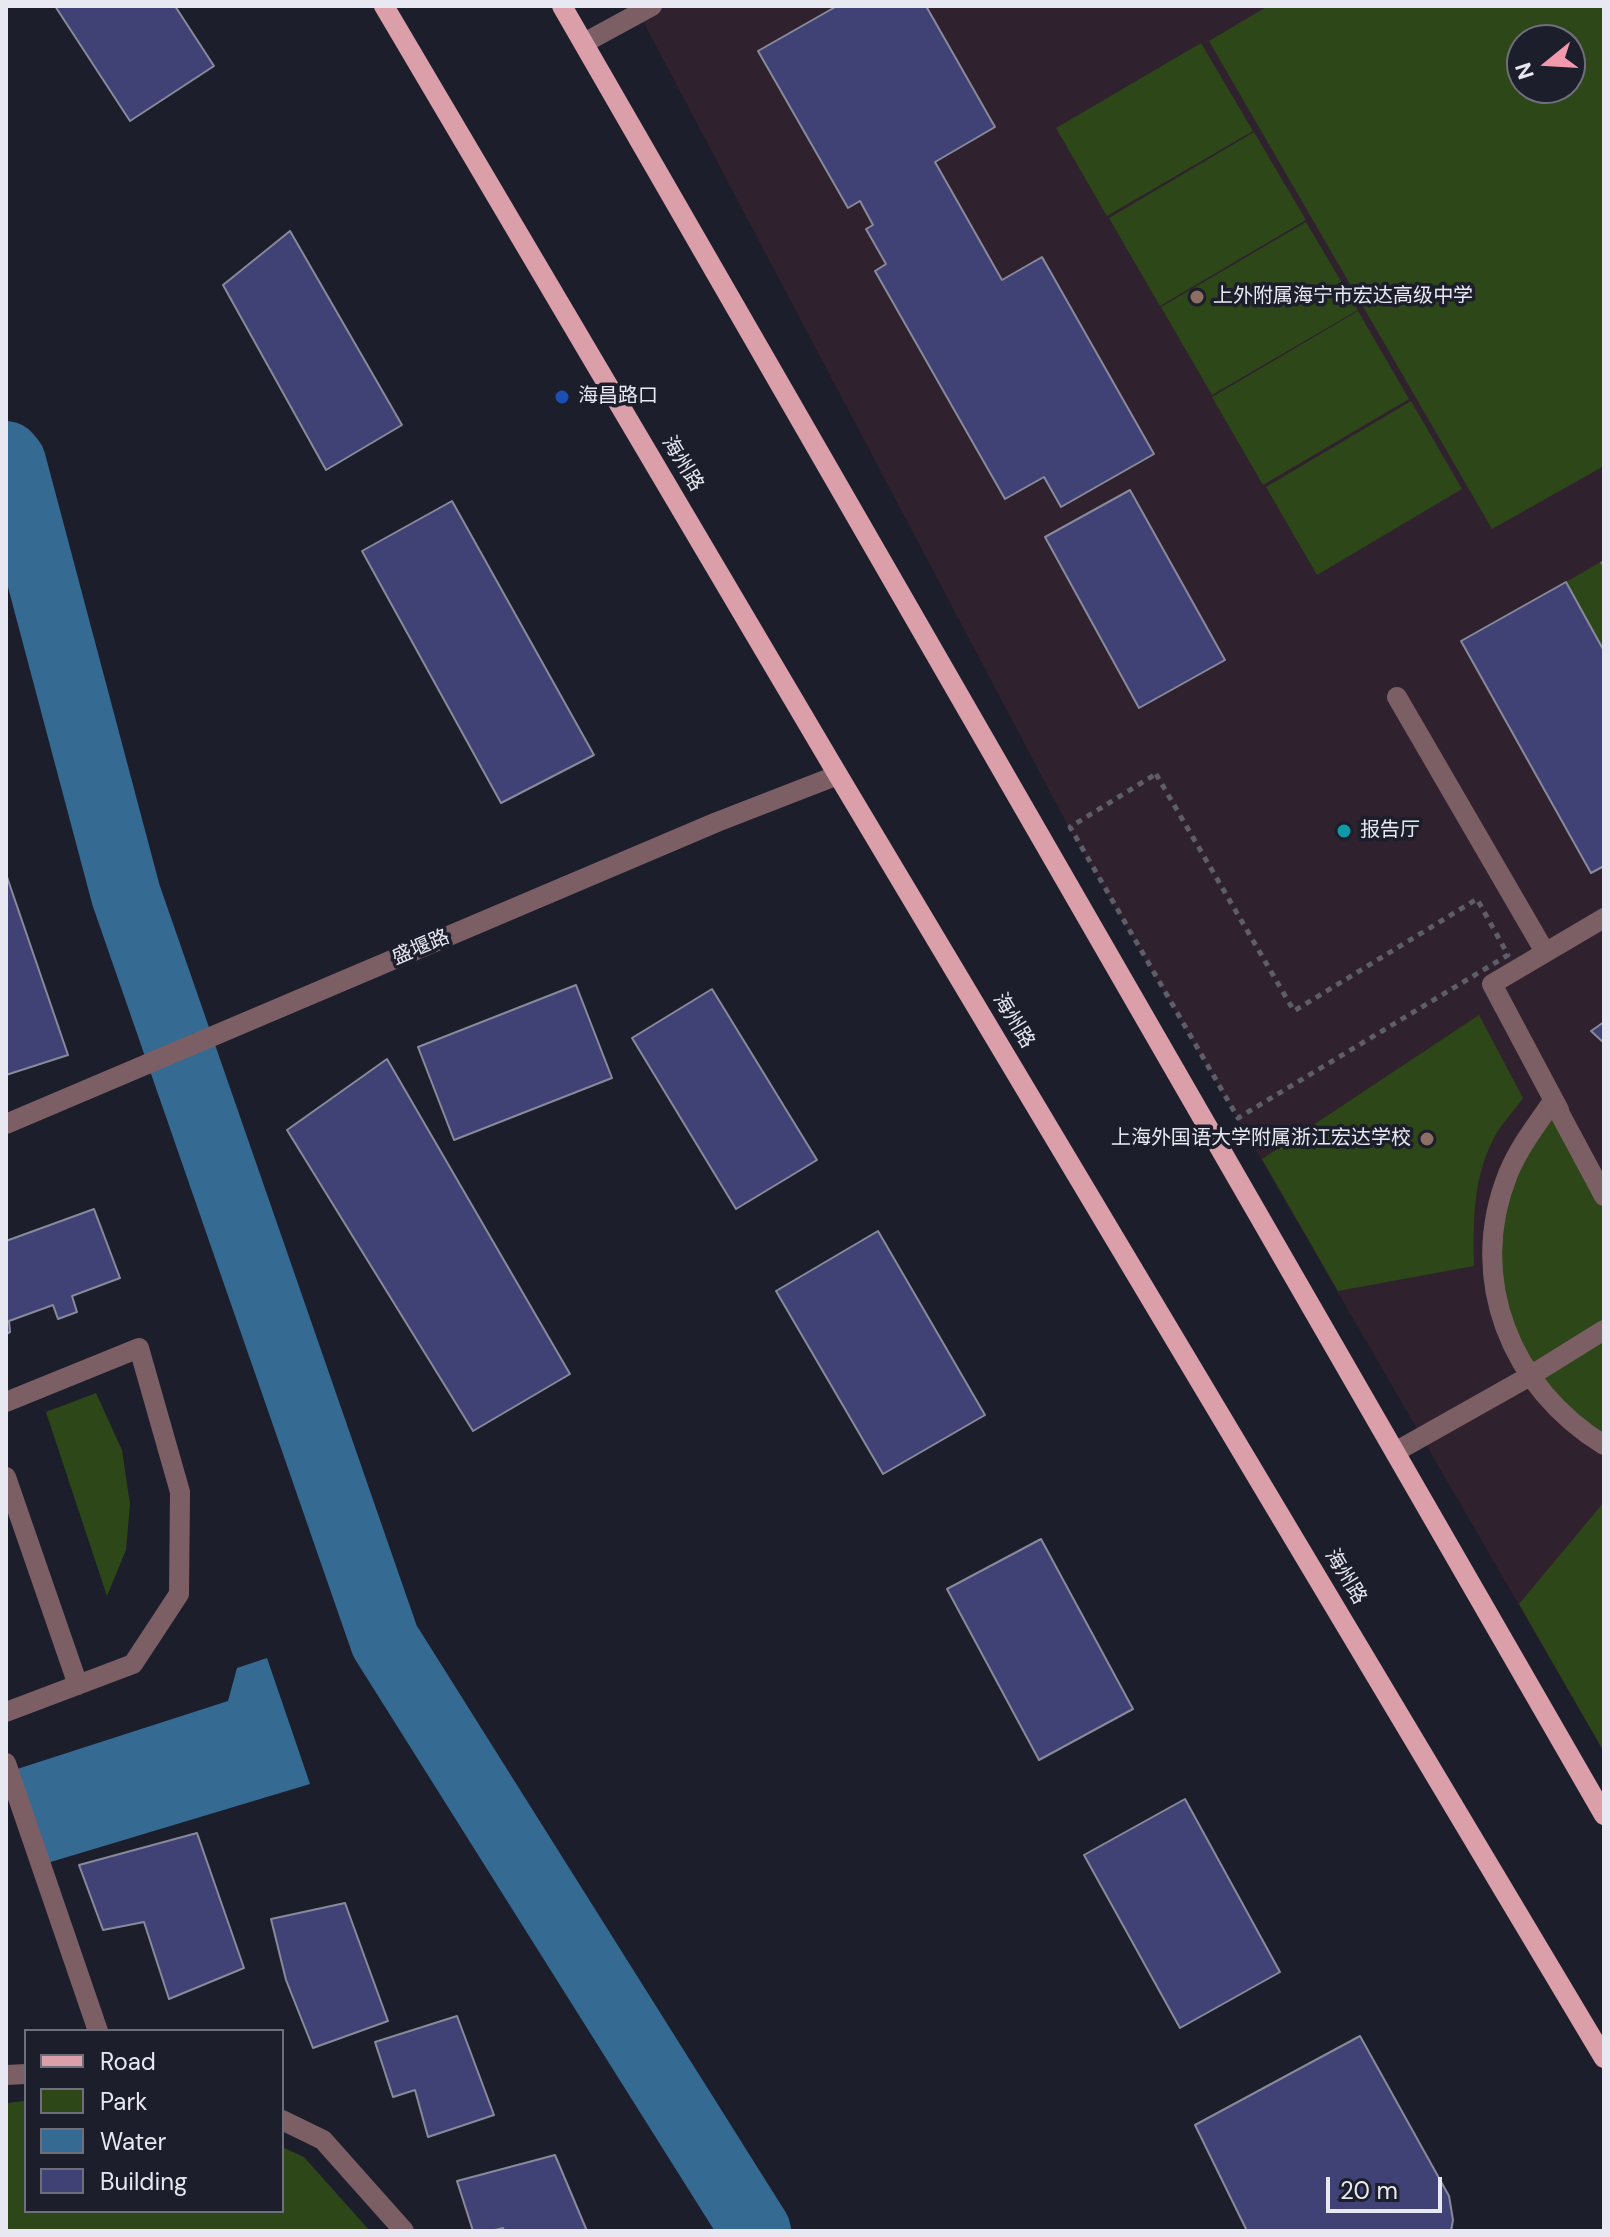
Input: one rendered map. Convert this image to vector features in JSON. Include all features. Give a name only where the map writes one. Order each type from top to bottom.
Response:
[{"type":"main road","name":"海州路","points":[[384,6],[838,775],[1604,2058]]},
{"type":"main road","points":[[562,6],[1604,1815]]},
{"type":"street","points":[[584,43],[652,6]]},
{"type":"street","points":[[1397,697],[1545,952]]},
{"type":"street","name":"盛堰路","points":[[6,1124],[717,822],[838,775]]},
{"type":"street","points":[[1604,918],[1492,984],[1604,1195]]},
{"type":"street","points":[[1604,1195],[1553,1101],[1524,1142],[1508,1173],[1497,1208],[1492,1244],[1494,1279],[1501,1315],[1513,1349],[1555,1408],[1581,1431],[1604,1445]]},
{"type":"street","points":[[1395,1452],[1530,1376],[1604,1330]]},
{"type":"street","points":[[6,1402],[139,1348],[180,1492],[179,1594],[133,1664],[6,1712]]},
{"type":"street","points":[[6,1477],[78,1685]]},
{"type":"street","points":[[6,1763],[97,2029]]},
{"type":"street","points":[[284,2121],[323,2140],[404,2231]]},
{"type":"path","points":[[1156,774],[1294,1011],[1477,899],[1508,955],[1238,1118],[1070,827],[1156,774]]},
{"type":"shaded area","name":"上外附属海宁市宏达高级中学","points":[[635,6],[1604,6],[1604,1752],[1068,826]]},
{"type":"green space","points":[[1268,6],[1604,6],[1604,466],[1492,529],[1209,41]]},
{"type":"green space","points":[[1201,43],[1253,131],[1107,216],[1056,128]]},
{"type":"green space","points":[[1254,132],[1306,220],[1160,306],[1109,218]]},
{"type":"green space","points":[[1306,222],[1358,310],[1212,395],[1161,307]]},
{"type":"green space","points":[[1358,311],[1409,399],[1263,485],[1212,397]]},
{"type":"green space","points":[[1411,401],[1462,489],[1317,575],[1266,487]]},
{"type":"green space","points":[[1604,560],[1604,651],[1566,582]]},
{"type":"green space","points":[[1479,1015],[1523,1098],[1497,1133],[1482,1168],[1474,1217],[1474,1266],[1338,1291],[1262,1159]]},
{"type":"green space","points":[[1553,1101],[1604,1196],[1604,1445],[1513,1349],[1501,1315],[1497,1208]]},
{"type":"green space","points":[[96,1393],[122,1450],[130,1504],[126,1550],[107,1596],[46,1412]]},
{"type":"green space","points":[[1604,1502],[1604,1752],[1519,1604]]},
{"type":"green space","points":[[24,2101],[24,2213],[284,2213],[284,2148],[304,2157],[370,2231],[6,2231],[6,2103]]},
{"type":"water","points":[[267,1658],[310,1784],[44,1864],[14,1770],[228,1701],[237,1668]]},
{"type":"building","points":[[55,6],[175,6],[214,66],[130,121]]},
{"type":"building","points":[[837,6],[926,6],[995,127],[935,162],[1002,280],[1042,257],[1154,454],[1061,507],[1044,477],[1005,499],[875,271],[886,264],[866,229],[873,225],[860,201],[848,208],[758,51]]},
{"type":"building","points":[[290,231],[402,425],[326,470],[223,285]]},
{"type":"building","points":[[1130,490],[1225,660],[1139,708],[1045,537]]},
{"type":"building","points":[[452,501],[594,755],[501,803],[362,551]]},
{"type":"building","points":[[1566,582],[1604,651],[1604,866],[1591,873],[1461,641]]},
{"type":"building","points":[[6,874],[68,1055],[6,1075]]},
{"type":"building","points":[[576,985],[612,1078],[454,1140],[418,1047]]},
{"type":"building","points":[[712,989],[817,1160],[736,1209],[632,1038]]},
{"type":"building","points":[[1604,1022],[1604,1043],[1591,1031]]},
{"type":"building","points":[[387,1059],[570,1374],[473,1431],[287,1130]]},
{"type":"building","points":[[94,1209],[120,1278],[72,1296],[77,1312],[58,1319],[53,1305],[9,1321],[10,1332],[6,1334],[6,1241]]},
{"type":"building","points":[[878,1231],[985,1415],[883,1474],[776,1291]]},
{"type":"building","points":[[1041,1539],[1133,1709],[1039,1760],[947,1589]]},
{"type":"building","points":[[1185,1799],[1280,1972],[1180,2028],[1084,1855]]},
{"type":"building","points":[[197,1833],[244,1968],[169,1999],[144,1922],[103,1930],[79,1865]]},
{"type":"building","points":[[345,1903],[388,2021],[313,2048],[286,1980],[271,1919]]},
{"type":"building","points":[[457,2016],[494,2115],[428,2137],[415,2090],[393,2097],[375,2042]]},
{"type":"building","points":[[1360,2036],[1449,2196],[1453,2220],[1451,2231],[1247,2231],[1195,2125]]},
{"type":"building","points":[[555,2155],[587,2231],[504,2231],[503,2228],[473,2231],[457,2181]]},
{"type":"waterway","points":[[6,456],[11,462],[126,895],[385,1641],[756,2231]]},
{"type":"place","name":"上外附属海宁市宏达高级中学","points":[[1197,297]]},
{"type":"place","name":"海昌路口","points":[[562,397]]},
{"type":"place","name":"报告厅","points":[[1344,831]]},
{"type":"place","name":"上海外国语大学附属浙江宏达学校","points":[[1427,1139]]}]
